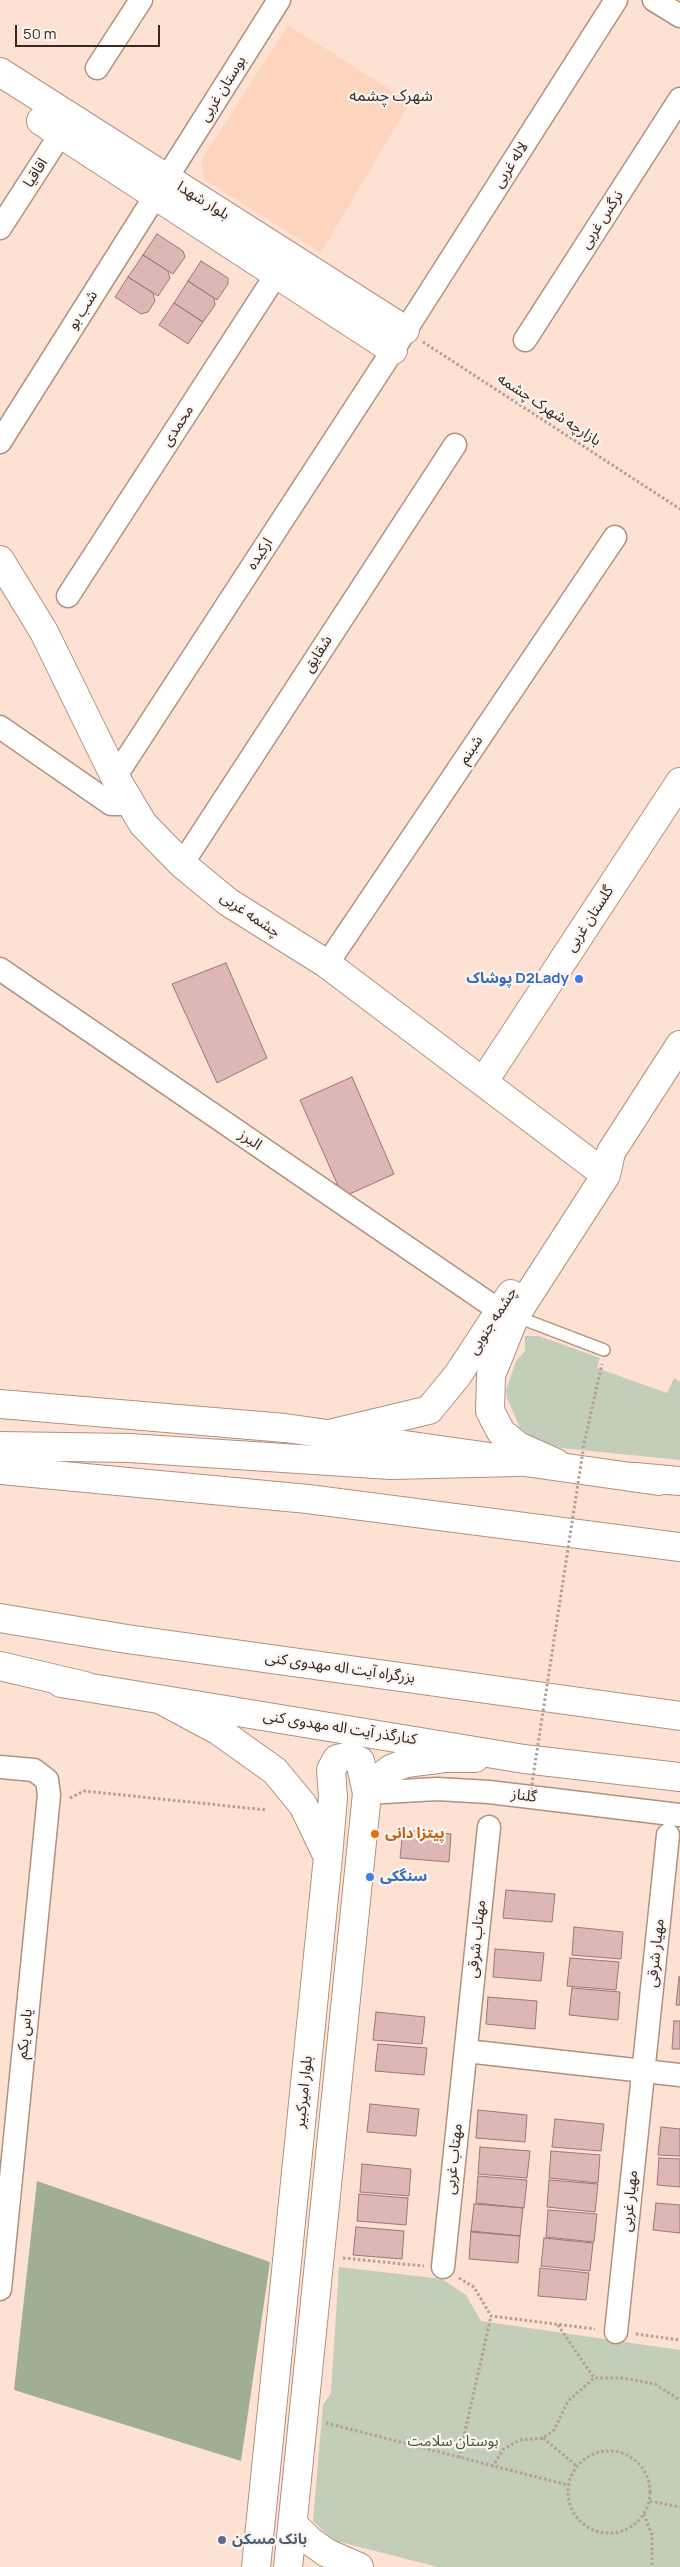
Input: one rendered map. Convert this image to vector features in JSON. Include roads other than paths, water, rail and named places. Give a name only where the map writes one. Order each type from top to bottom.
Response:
[{"type":"main road","name":"بلوار شهدا","points":[[0,72],[66,126],[399,340]]},
{"type":"main road","name":"بلوار شهدا","points":[[0,94],[66,126]]},
{"type":"main road","name":"چشمه غربی","points":[[0,560],[44,632],[115,777],[143,824],[182,864],[228,902],[327,964],[484,1081],[603,1164]]},
{"type":"main road","name":"گلستان غربی","points":[[484,1081],[680,782]]},
{"type":"main road","name":"چشمه جنوبی","points":[[333,1434],[429,1410],[507,1314],[680,1045]]},
{"type":"main road","name":"چشمه جنوبی","points":[[507,1314],[491,1375],[490,1411],[500,1432],[518,1446],[575,1460]]},
{"type":"main road","points":[[0,1404],[333,1434],[518,1462]]},
{"type":"main road","points":[[0,1446],[129,1448],[390,1465],[575,1460],[635,1477],[680,1483]]},
{"type":"main road","points":[[0,1470],[308,1499],[680,1546]]},
{"type":"main road","name":"بزرگراه آیت اله مهدوی کنی","points":[[0,1618],[126,1639],[680,1716]]},
{"type":"main road","points":[[0,1666],[85,1686]]},
{"type":"main road","name":"کنارگذر آیت اله مهدوی کنی","points":[[0,1675],[85,1686],[524,1759],[680,1777]]},
{"type":"main road","points":[[158,1698],[219,1731],[275,1771],[304,1805],[328,1857]]},
{"type":"main road","name":"بلوار امیرکبیر","points":[[256,2567],[328,1857],[333,1797],[331,1770],[336,1759],[349,1756],[360,1761],[367,1793]]},
{"type":"main road","points":[[288,2567],[367,1793],[376,1780],[391,1769],[406,1763],[445,1758],[524,1759]]},
{"type":"main road","points":[[293,2524],[310,2541],[327,2553],[359,2567]]},
{"type":"street","points":[[97,68],[141,0]]},
{"type":"street","name":"بوستان غربی","points":[[161,187],[279,0]]},
{"type":"street","name":"لاله غربی","points":[[399,340],[616,0]]},
{"type":"street","points":[[654,0],[680,16]]},
{"type":"street","name":"نرگس غربی","points":[[524,340],[680,99]]},
{"type":"street","name":"اقاقیا","points":[[0,228],[66,126]]},
{"type":"street","name":"شب بو","points":[[0,442],[161,187]]},
{"type":"street","name":"محمدی","points":[[68,596],[283,265]]},
{"type":"street","name":"ارکیده","points":[[115,777],[399,340]]},
{"type":"street","name":"شقایق","points":[[182,864],[455,444]]},
{"type":"street","name":"شبنم","points":[[327,964],[615,537]]},
{"type":"street","points":[[0,727],[111,804],[132,804]]},
{"type":"street","name":"البرز","points":[[0,969],[507,1314]]},
{"type":"street","name":"یاس یکم","points":[[0,1767],[34,1770],[48,1780],[47,1810],[0,2289]]},
{"type":"street","name":"گلناز","points":[[367,1793],[437,1788],[498,1793],[680,1816]]},
{"type":"street","name":"مهتاب شرقی","points":[[466,2051],[489,1827]]},
{"type":"street","name":"مهیار شرقی","points":[[644,2071],[668,1835]]},
{"type":"street","points":[[466,2051],[680,2075]]},
{"type":"street","name":"مهتاب غربی","points":[[443,2267],[466,2051]]},
{"type":"street","name":"مهیار غربی","points":[[616,2332],[644,2071]]},
{"type":"lane","points":[[507,1314],[604,1350]]},
{"type":"place","name":"پوشاک D2Lady","points":[[579,979]]},
{"type":"place","name":"پیتزا دانی","points":[[375,1834]]},
{"type":"place","name":"سنگکی","points":[[370,1877]]},
{"type":"place","name":"بانک مسکن","points":[[222,2540]]},
{"type":"district","name":"شهرک چشمه","points":[[391,97]]},
{"type":"park label","name":"بوستان سلامت","points":[[453,2442]]}]
